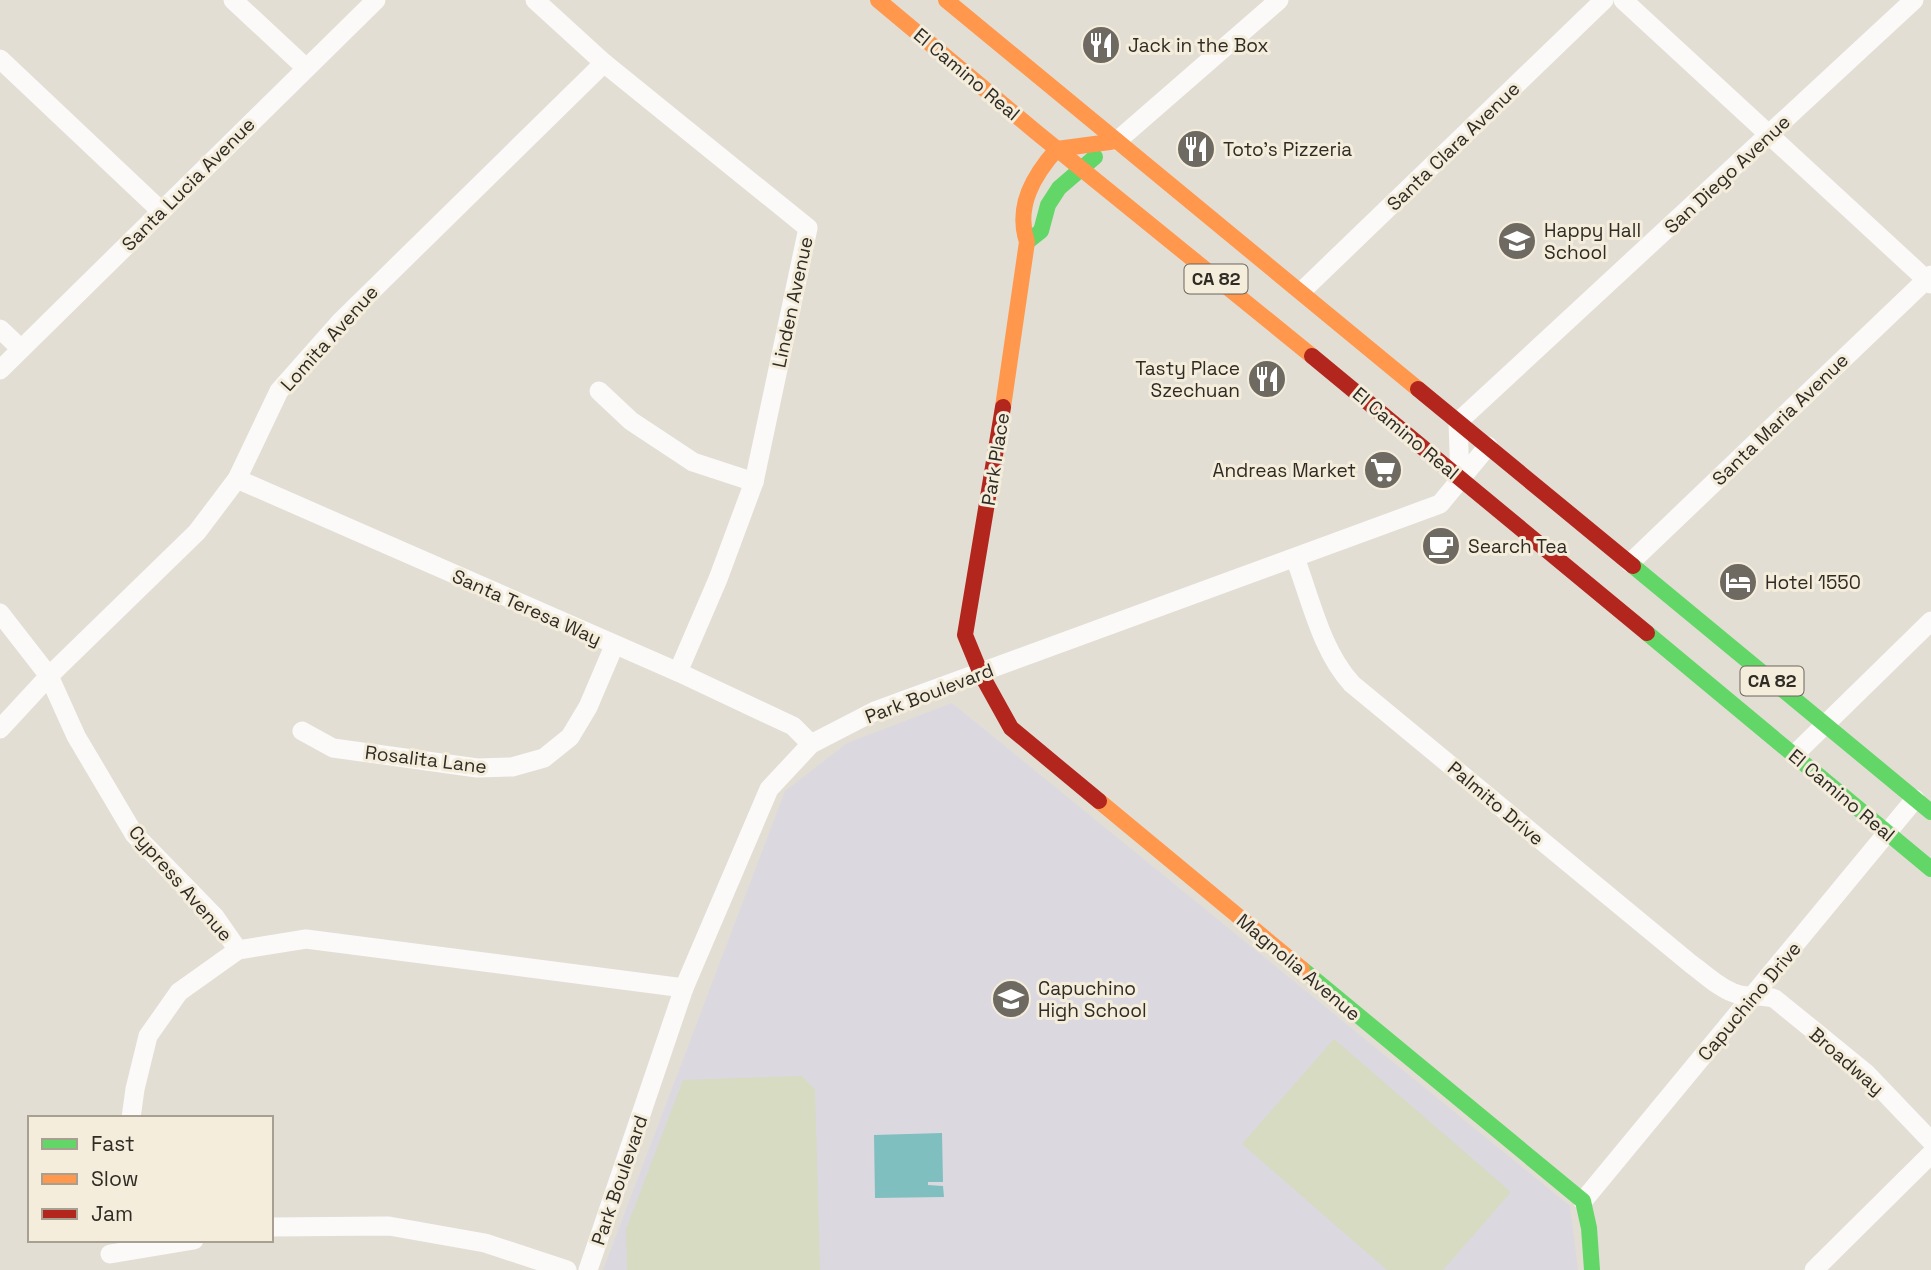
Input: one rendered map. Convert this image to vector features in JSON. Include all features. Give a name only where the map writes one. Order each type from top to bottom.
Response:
[{"type":"main road","name":"El Camino Real","points":[[878,0],[1352,388],[1931,869]]},
{"type":"main road","name":"CA 82","points":[[946,0],[1931,812]]},
{"type":"main road","points":[[1058,149],[1117,141]]},
{"type":"main road","name":"Park Place","points":[[1027,242],[1041,231],[1052,194],[1059,185],[1117,141]]},
{"type":"main road","name":"Park Place","points":[[981,674],[965,635],[1001,424],[1027,242],[1022,227],[1029,187],[1038,169],[1058,149]]},
{"type":"main road","name":"Magnolia Avenue","points":[[981,674],[1011,728],[1583,1201]]},
{"type":"main road","points":[[1583,1201],[1590,1228],[1592,1270]]},
{"type":"street","points":[[233,0],[306,68]]},
{"type":"street","name":"Santa Lucia Avenue","points":[[0,370],[376,0]]},
{"type":"street","name":"Linden Avenue","points":[[535,0],[604,63],[808,228],[754,482],[718,579],[678,672]]},
{"type":"street","points":[[1117,141],[1279,0]]},
{"type":"street","name":"Santa Clara Avenue","points":[[1302,291],[1604,0]]},
{"type":"street","points":[[1623,0],[1929,280]]},
{"type":"street","name":"San Diego Avenue","points":[[1458,422],[1914,0]]},
{"type":"street","points":[[0,59],[161,211]]},
{"type":"street","name":"Lomita Avenue","points":[[0,729],[49,676],[197,532],[237,479],[279,391],[340,322],[604,63]]},
{"type":"street","name":"Santa Maria Avenue","points":[[1630,563],[1929,280]]},
{"type":"street","points":[[0,329],[21,349]]},
{"type":"street","points":[[600,391],[631,421],[694,462],[754,482]]},
{"type":"street","points":[[1458,422],[1460,480]]},
{"type":"street","name":"Park Boulevard","points":[[588,1270],[684,988],[769,789],[811,744],[875,711],[1440,504],[1488,446]]},
{"type":"street","name":"Santa Teresa Way","points":[[237,479],[678,672],[793,726],[811,744]]},
{"type":"street","name":"Palmito Drive","points":[[1295,558],[1329,651],[1352,684],[1691,964],[1730,992],[1741,996],[1754,996]]},
{"type":"street","name":"Cypress Avenue","points":[[0,613],[49,676],[76,736],[134,834],[215,917],[238,950],[306,939],[684,988]]},
{"type":"street","points":[[1794,755],[1931,621]]},
{"type":"street","name":"Rosalita Lane","points":[[302,731],[333,748],[477,768],[512,767],[544,758],[570,737],[588,708],[614,646]]},
{"type":"street","name":"Capuchino Drive","points":[[1583,1201],[1915,799]]},
{"type":"street","points":[[131,1116],[148,1036],[179,992],[238,950]]},
{"type":"street","name":"Broadway","points":[[1754,996],[1766,995],[1776,999],[1866,1073],[1931,1141]]},
{"type":"street","points":[[1814,1270],[1931,1154]]},
{"type":"street","points":[[273,1227],[388,1226],[485,1243],[567,1270]]},
{"type":"street","points":[[110,1255],[183,1242]]},
{"type":"shaded area","name":"Capuchino High School","points":[[952,703],[1570,1206],[1578,1270],[603,1270],[785,791],[847,743]]},
{"type":"green space","points":[[1334,1039],[1511,1192],[1443,1270],[1387,1270],[1242,1144]]},
{"type":"green space","points":[[802,1076],[815,1089],[820,1270],[627,1270],[626,1229],[683,1080]]},
{"type":"water","points":[[942,1133],[943,1182],[928,1182],[928,1185],[943,1186],[944,1197],[875,1198],[874,1135]]},
{"type":"traffic: fast","points":[[1027,242],[1041,231],[1048,205],[1059,188],[1095,157]]},
{"type":"traffic: fast","points":[[1633,566],[1931,812]]},
{"type":"traffic: fast","points":[[1647,633],[1931,869]]},
{"type":"traffic: fast","points":[[1302,969],[1583,1201],[1589,1228],[1592,1270]]},
{"type":"traffic: slow","points":[[878,0],[1312,356]]},
{"type":"traffic: slow","points":[[946,0],[1418,389]]},
{"type":"traffic: slow","points":[[1003,407],[1027,242],[1023,216],[1034,180],[1057,149],[1117,141]]},
{"type":"traffic: slow","points":[[1099,801],[1302,969]]},
{"type":"traffic: jam","points":[[1312,356],[1647,633]]},
{"type":"traffic: jam","points":[[1418,389],[1633,566]]},
{"type":"traffic: jam","points":[[1003,407],[965,635],[981,674],[1011,728],[1099,801]]},
{"type":"place","name":"Jack in the Box","points":[[1101,45]]},
{"type":"place","name":"Toto's Pizzeria","points":[[1196,149]]},
{"type":"place","name":"Happy Hall School","points":[[1517,241]]},
{"type":"place","name":"Tasty Place Szechuan","points":[[1267,379]]},
{"type":"place","name":"Andreas Market","points":[[1383,470]]},
{"type":"place","name":"Search Tea","points":[[1441,546]]},
{"type":"place","name":"Hotel 1550","points":[[1738,582]]},
{"type":"place","name":"Capuchino High School","points":[[1011,999]]}]
